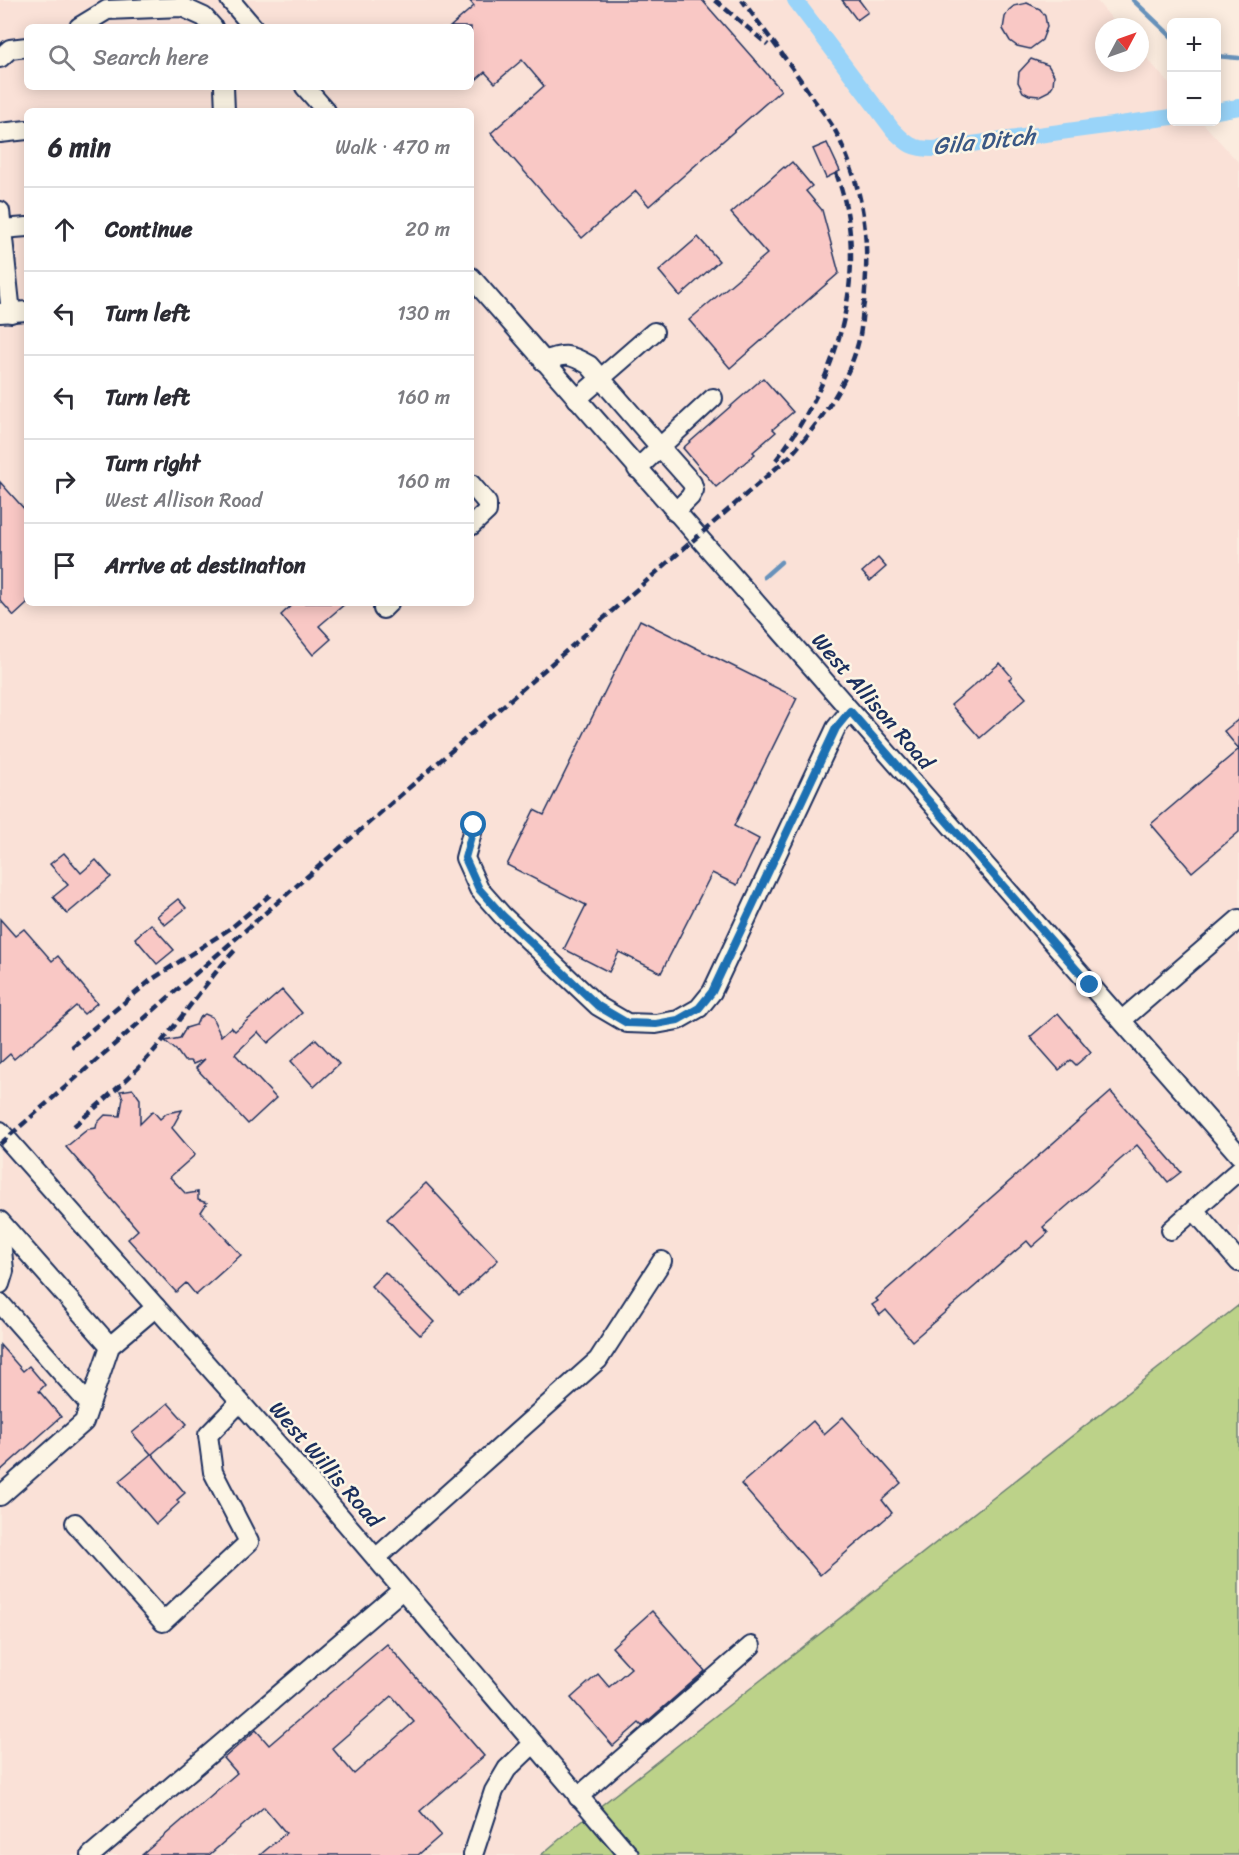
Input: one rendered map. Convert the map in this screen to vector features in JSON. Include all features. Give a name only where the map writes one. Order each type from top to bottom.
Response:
[{"type":"street","points":[[230,0],[250,24]]},
{"type":"street","points":[[84,24],[107,10],[182,7],[204,17],[210,24]]},
{"type":"street","points":[[0,58],[10,49],[24,47]]},
{"type":"street","points":[[224,90],[225,108]]},
{"type":"street","points":[[308,90],[323,108]]},
{"type":"street","points":[[0,133],[24,130]]},
{"type":"street","points":[[13,312],[1,220],[24,226]]},
{"type":"street","name":"West Allison Road","points":[[474,280],[1239,1155]]},
{"type":"street","points":[[576,399],[654,332]]},
{"type":"street","points":[[543,361],[564,354],[589,365],[692,483],[694,490],[690,497],[675,512]]},
{"type":"street","points":[[637,469],[713,399]]},
{"type":"street","points":[[474,488],[487,503],[487,511],[474,523]]},
{"type":"street","points":[[474,825],[465,858],[479,889],[502,915],[598,1006],[627,1023],[656,1024],[678,1020],[699,1008],[712,992],[836,728],[850,711]]},
{"type":"street","points":[[1122,1020],[1239,919]]},
{"type":"street","name":"West Willis Road","points":[[0,1131],[376,1558],[532,1744],[629,1855]]},
{"type":"street","points":[[1171,1230],[1239,1170]]},
{"type":"street","points":[[1194,1210],[1239,1262]]},
{"type":"street","points":[[0,1221],[110,1346]]},
{"type":"street","points":[[0,1228],[4,1271],[0,1284]]},
{"type":"street","points":[[376,1558],[598,1360],[662,1261]]},
{"type":"street","points":[[0,1303],[90,1405]]},
{"type":"street","points":[[0,1496],[84,1422],[110,1346],[156,1307]]},
{"type":"street","points":[[75,1523],[163,1622],[249,1542],[213,1472],[208,1434],[240,1402]]},
{"type":"street","points":[[92,1855],[402,1590]]},
{"type":"street","points":[[578,1797],[751,1646]]},
{"type":"street","points":[[473,1855],[494,1791],[507,1769],[532,1744]]},
{"type":"shaded area","points":[[0,0],[1096,0],[1111,18],[1095,18],[1095,72],[1149,72],[1149,60],[1167,81],[1167,126],[1206,126],[1239,163],[1239,1305],[541,1855],[0,1855]]},
{"type":"green space","points":[[1239,1305],[1239,1855],[541,1855],[580,1822]]},
{"type":"building","points":[[469,0],[702,0],[781,90],[649,206],[636,191],[582,238],[491,133],[544,86],[522,60],[495,83],[485,72],[474,81],[474,24],[453,24],[474,6]]},
{"type":"building","points":[[842,0],[859,0],[868,12],[857,20]]},
{"type":"building","points":[[1027,3],[1040,9],[1045,16],[1047,27],[1042,40],[1030,49],[1017,46],[1010,41],[1003,29],[1009,10],[1014,6]]},
{"type":"building","points":[[1031,59],[1048,65],[1054,75],[1053,85],[1049,91],[1039,96],[1023,92],[1018,82],[1019,72]]},
{"type":"building","points":[[827,143],[840,171],[826,178],[813,149]]},
{"type":"building","points":[[792,162],[812,186],[806,191],[822,210],[839,273],[730,368],[689,320],[767,254],[731,213]]},
{"type":"building","points":[[698,237],[719,261],[680,296],[659,271]]},
{"type":"building","points":[[763,378],[793,412],[773,429],[776,432],[753,452],[755,454],[716,487],[683,448]]},
{"type":"building","points":[[0,482],[24,509],[25,606],[14,616],[0,600]]},
{"type":"building","points":[[878,558],[886,567],[870,581],[862,572]]},
{"type":"building","points":[[291,606],[342,606],[319,626],[331,639],[313,655],[281,615]]},
{"type":"building","points":[[640,620],[797,698],[734,826],[759,839],[737,885],[712,873],[661,973],[619,952],[609,972],[564,949],[586,905],[507,865],[534,810],[544,815]]},
{"type":"building","points":[[1000,663],[1012,677],[1009,679],[1026,698],[980,738],[951,705]]},
{"type":"building","points":[[1239,719],[1239,749],[1224,731]]},
{"type":"building","points":[[1239,749],[1239,832],[1192,872],[1151,824]]},
{"type":"building","points":[[64,853],[81,873],[96,860],[111,877],[67,914],[53,897],[68,885],[50,864]]},
{"type":"building","points":[[178,899],[186,908],[165,925],[157,916]]},
{"type":"building","points":[[0,919],[15,936],[24,929],[52,961],[58,956],[97,1003],[84,1014],[76,1006],[14,1059],[10,1054],[0,1063]]},
{"type":"building","points":[[151,924],[174,950],[157,964],[135,938]]},
{"type":"building","points":[[282,990],[302,1013],[268,1043],[258,1032],[235,1054],[276,1098],[248,1124],[196,1068],[205,1059],[193,1064],[190,1061],[184,1061],[177,1051],[165,1041],[180,1038],[186,1028],[196,1025],[199,1018],[205,1014],[212,1017],[221,1036],[231,1027],[235,1031]]},
{"type":"building","points":[[1058,1013],[1091,1052],[1076,1065],[1071,1060],[1059,1070],[1030,1037]]},
{"type":"building","points":[[316,1039],[339,1064],[314,1087],[291,1061]]},
{"type":"building","points":[[133,1089],[140,1099],[140,1124],[153,1111],[160,1119],[167,1113],[182,1110],[172,1128],[195,1155],[170,1177],[186,1194],[198,1192],[198,1200],[207,1203],[201,1212],[241,1255],[196,1295],[186,1283],[176,1292],[128,1239],[138,1230],[66,1147],[88,1129],[96,1128],[97,1123],[105,1115],[120,1116],[123,1098],[120,1091]]},
{"type":"building","points":[[1111,1092],[1181,1172],[1168,1182],[1137,1145],[1043,1227],[1048,1233],[1032,1247],[1027,1241],[912,1341],[886,1310],[880,1315],[872,1305],[878,1301],[876,1299]]},
{"type":"building","points":[[426,1183],[498,1260],[459,1296],[387,1219]]},
{"type":"building","points":[[385,1272],[434,1322],[420,1335],[371,1286]]},
{"type":"building","points":[[0,1345],[23,1371],[29,1366],[45,1385],[39,1391],[61,1417],[0,1471]]},
{"type":"building","points":[[168,1403],[187,1424],[152,1454],[185,1493],[177,1500],[179,1503],[156,1524],[119,1481],[151,1454],[132,1433]]},
{"type":"building","points":[[843,1417],[901,1483],[882,1500],[892,1513],[820,1575],[741,1484],[813,1421],[824,1434]]},
{"type":"building","points":[[652,1611],[705,1671],[642,1726],[639,1723],[613,1746],[571,1698],[598,1674],[609,1687],[631,1668],[612,1647]]},
{"type":"building","points":[[387,1644],[484,1756],[420,1811],[441,1835],[418,1855],[260,1855],[286,1833],[264,1807],[209,1855],[142,1855],[237,1773],[224,1758],[256,1730],[269,1745]],"holes":[[[392,1696],[414,1722],[354,1774],[332,1748]]]},
{"type":"waterway","name":"Gila Ditch","points":[[795,0],[893,130],[915,147],[934,149],[1167,118]]},
{"type":"waterway","points":[[1133,0],[1167,32]]},
{"type":"waterway","points":[[1221,56],[1239,58]]},
{"type":"waterway","name":"Gila Ditch","points":[[1221,110],[1239,107]]},
{"type":"waterway","points":[[764,577],[781,562]]},
{"type":"railway","points":[[715,0],[768,45]]},
{"type":"railway","points":[[0,1144],[790,456],[833,400],[856,352],[861,331],[866,258],[859,197],[854,176],[835,130],[742,0]]},
{"type":"railway","points":[[776,460],[798,429],[816,395],[832,360],[843,323],[849,286],[851,248],[847,210],[836,173]]},
{"type":"railway","points":[[71,1047],[151,980],[231,928],[270,895]]},
{"type":"railway","points":[[74,1126],[138,1068],[237,948]]},
{"type":"route","points":[[474,825],[465,858],[479,889],[502,915],[598,1006],[627,1023],[656,1024],[678,1020],[699,1008],[712,992],[836,728],[850,711],[1090,985]]}]
